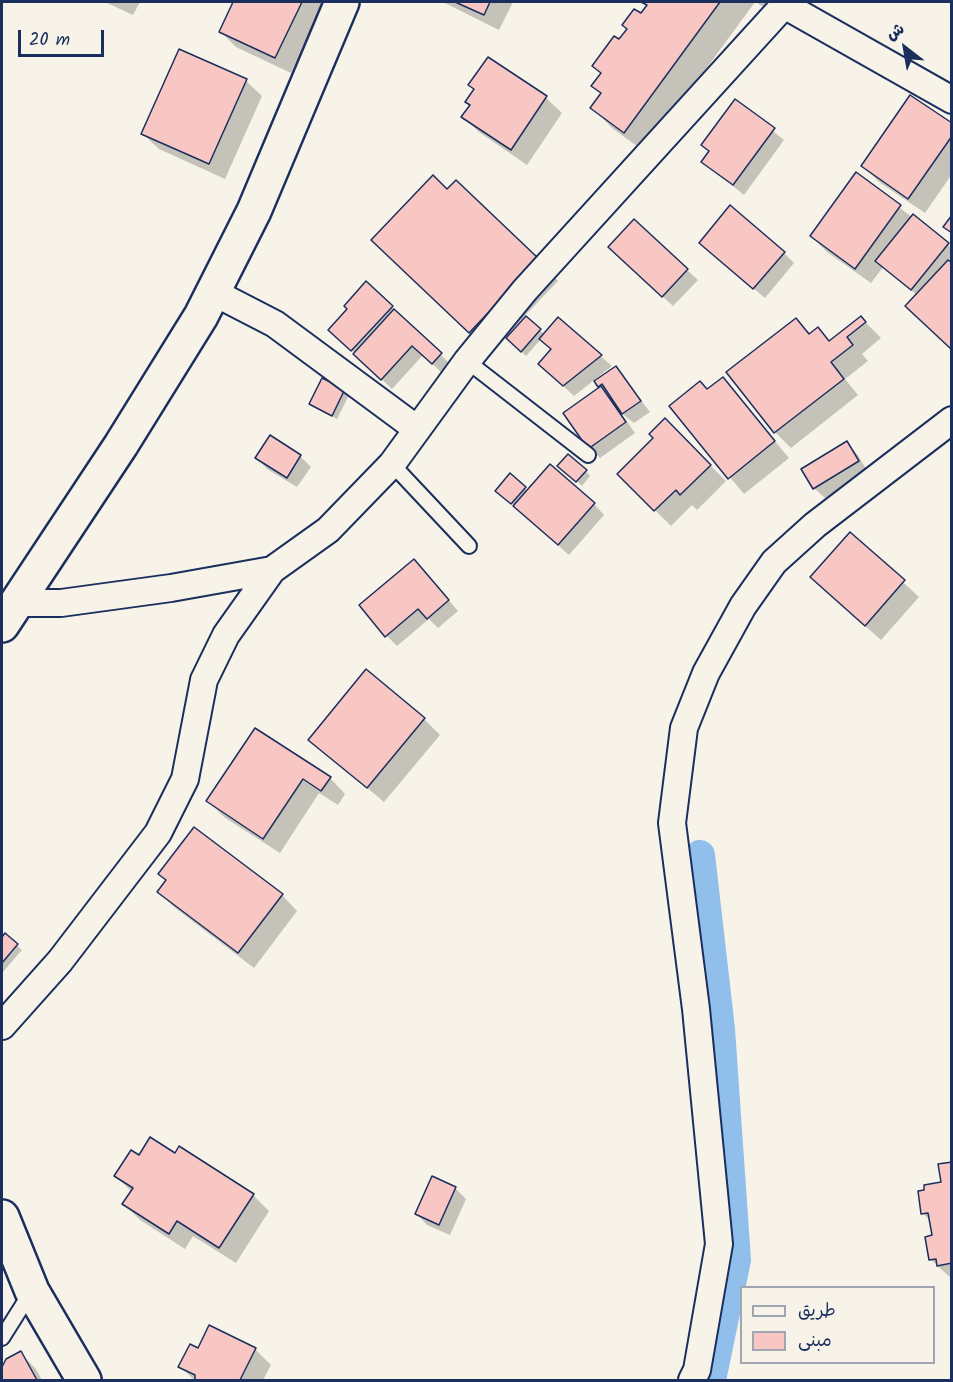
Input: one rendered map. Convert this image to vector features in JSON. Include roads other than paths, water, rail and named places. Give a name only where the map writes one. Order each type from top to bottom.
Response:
[{"type":"main road","points":[[8,614],[121,445],[201,316],[254,211],[342,2]]},
{"type":"main road","points":[[2,1217],[32,1291],[84,1380]]},
{"type":"street","points":[[2,1026],[60,961],[158,833],[185,779],[204,680],[226,635],[272,570],[328,530],[392,464],[467,361],[532,282],[785,3],[951,100]]},
{"type":"street","points":[[213,292],[275,324],[417,429]]},
{"type":"street","points":[[692,1380],[697,1370],[719,1244],[696,1009],[672,823],[684,728],[706,673],[743,606],[774,562],[814,525],[951,420]]},
{"type":"street","points":[[8,614],[61,603],[171,588],[272,570]]},
{"type":"lane","points":[[467,361],[588,455]]},
{"type":"lane","points":[[392,464],[469,546]]},
{"type":"lane","points":[[2,1338],[32,1291]]},
{"type":"waterway","points":[[700,855],[720,1029],[736,1260],[711,1380]]}]
